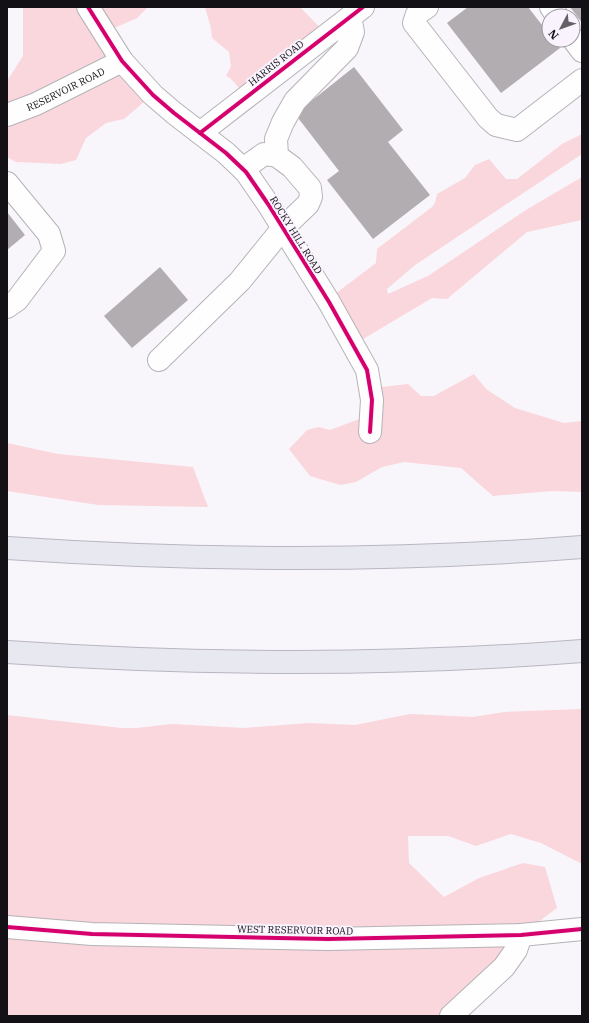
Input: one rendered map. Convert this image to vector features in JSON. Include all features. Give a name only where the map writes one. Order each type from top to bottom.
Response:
[{"type":"highway","points":[[7,548],[181,557],[307,559],[416,557],[582,547]]},
{"type":"highway","points":[[7,652],[177,661],[295,662],[413,660],[530,655],[582,651]]},
{"type":"street","name":"ROCKY HILL ROAD","points":[[88,7],[122,61],[153,95],[226,153],[243,169],[283,228],[329,302],[367,370],[372,400],[370,432]]},
{"type":"street","points":[[423,8],[417,14],[414,23],[488,118],[496,125],[517,130],[582,80]]},
{"type":"street","points":[[277,156],[276,139],[283,122],[295,102],[347,48],[353,32],[356,12]]},
{"type":"street","name":"HARRIS ROAD","points":[[200,133],[356,12]]},
{"type":"street","name":"RESERVOIR ROAD","points":[[7,116],[36,104],[122,61]]},
{"type":"street","points":[[159,360],[240,281],[283,228],[308,204],[311,197],[310,188],[292,167],[277,156],[264,154],[243,169]]},
{"type":"street","points":[[7,183],[49,234],[54,251],[17,300],[7,307]]},
{"type":"street","name":"WEST RESERVOIR ROAD","points":[[7,927],[92,934],[328,939],[521,935],[582,929]]},
{"type":"street","points":[[451,1016],[504,967],[516,950],[521,935]]},
{"type":"shaded area","points":[[23,7],[148,7],[137,18],[103,33],[151,96],[124,119],[106,123],[86,138],[76,160],[61,164],[16,162],[7,157],[7,81],[23,56]]},
{"type":"shaded area","points":[[205,7],[300,7],[329,37],[251,101],[230,78],[226,76],[231,66],[229,52],[212,38],[211,28]]},
{"type":"shaded area","points":[[582,134],[582,154],[415,265],[387,289],[388,294],[428,276],[526,210],[582,177],[582,220],[527,232],[447,299],[432,298],[353,345],[327,300],[376,263],[377,249],[432,207],[435,203],[437,194],[465,178],[475,165],[489,159],[506,179],[517,179],[562,144]]},
{"type":"shaded area","points":[[474,374],[486,389],[515,408],[564,423],[582,421],[582,492],[553,491],[493,496],[461,468],[404,462],[382,467],[356,482],[340,485],[310,476],[289,449],[307,430],[319,427],[330,430],[370,415],[373,388],[408,384],[421,396],[434,396]]},
{"type":"shaded area","points":[[7,443],[58,454],[193,467],[208,507],[98,505],[7,491]]},
{"type":"shaded area","points":[[582,709],[582,864],[541,843],[511,834],[476,846],[448,836],[408,836],[409,863],[444,897],[479,878],[523,863],[545,867],[557,908],[529,929],[502,937],[504,964],[454,1016],[7,1016],[7,715],[121,728],[137,728],[171,724],[244,728],[309,723],[355,725],[410,714],[473,717],[504,712]]},
{"type":"building","points":[[468,7],[528,7],[541,24],[541,48],[560,48],[501,93],[447,23]]},
{"type":"building","points":[[570,7],[582,7],[582,23],[581,8]]},
{"type":"building","points":[[354,67],[403,130],[388,142],[430,195],[373,239],[327,180],[339,171],[295,114]]},
{"type":"building","points":[[7,212],[25,235],[7,250]]},
{"type":"building","points":[[160,267],[188,300],[132,348],[104,316]]},
{"type":"cycle path","points":[[88,7],[122,61],[153,95],[226,153],[246,172],[268,204],[329,302],[367,370],[372,400],[370,432]]},
{"type":"cycle path","points":[[200,133],[363,7]]},
{"type":"cycle path","points":[[7,927],[92,934],[328,939],[521,935],[582,929]]}]
